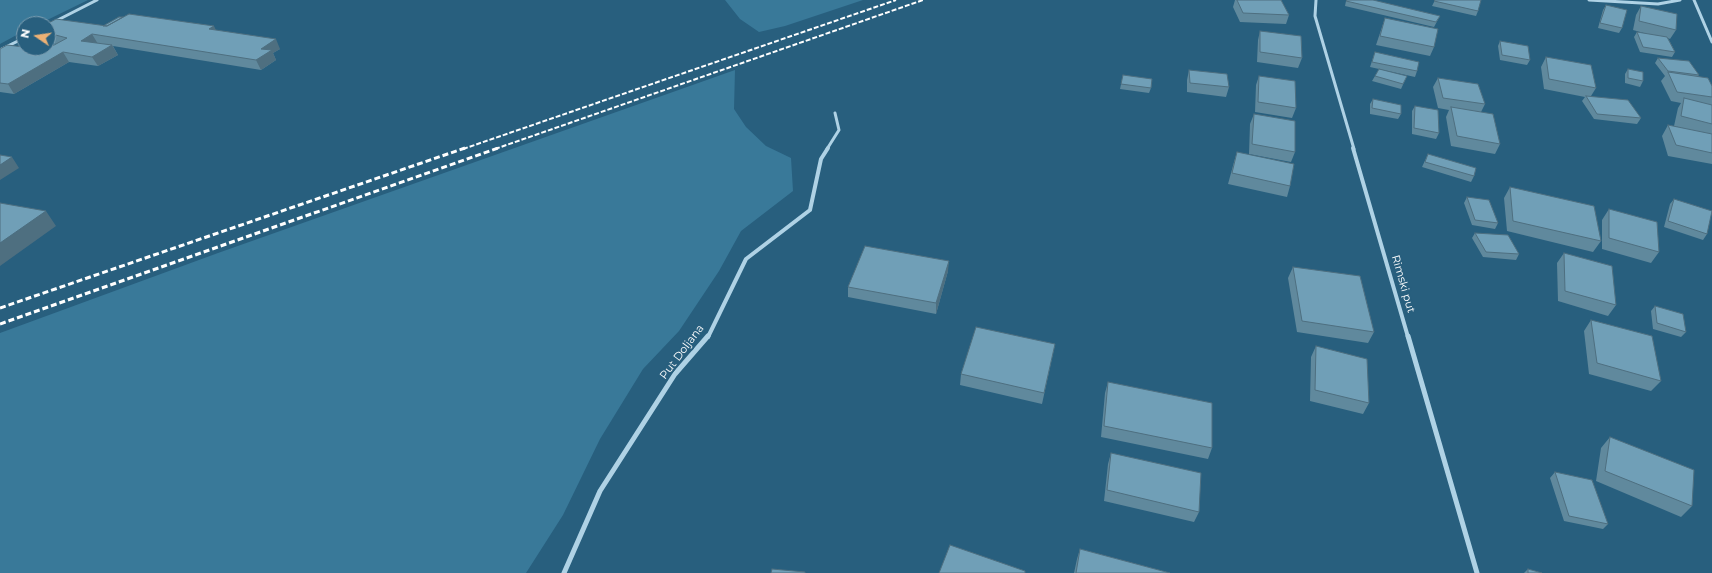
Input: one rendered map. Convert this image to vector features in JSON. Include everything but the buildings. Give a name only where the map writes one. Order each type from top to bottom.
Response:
[{"type":"street","points":[[56,21],[97,0]]},
{"type":"street","name":"Rimski put","points":[[1316,0],[1315,16],[1477,573]]},
{"type":"street","points":[[1589,0],[1658,4],[1680,0]]},
{"type":"street","points":[[1694,0],[1712,42]]},
{"type":"street","points":[[0,50],[16,42]]},
{"type":"street","name":"Put Doljana","points":[[564,573],[600,491],[675,374],[707,338],[746,259],[810,210],[821,159],[839,130],[835,113]]},
{"type":"shaded area","points":[[0,0],[88,0],[55,16],[16,16],[16,35],[0,44]]},
{"type":"shaded area","points":[[725,0],[863,0],[785,26],[759,32],[740,19]]},
{"type":"shaded area","points":[[735,70],[734,109],[746,127],[766,146],[791,158],[793,191],[741,231],[719,271],[679,331],[643,369],[600,439],[563,515],[526,573],[0,573],[0,333],[218,253]]},
{"type":"railway","points":[[463,149],[896,0]]},
{"type":"railway","points":[[495,149],[923,0]]},
{"type":"railway","points":[[0,308],[465,148]]},
{"type":"railway","points":[[0,324],[498,148]]}]
